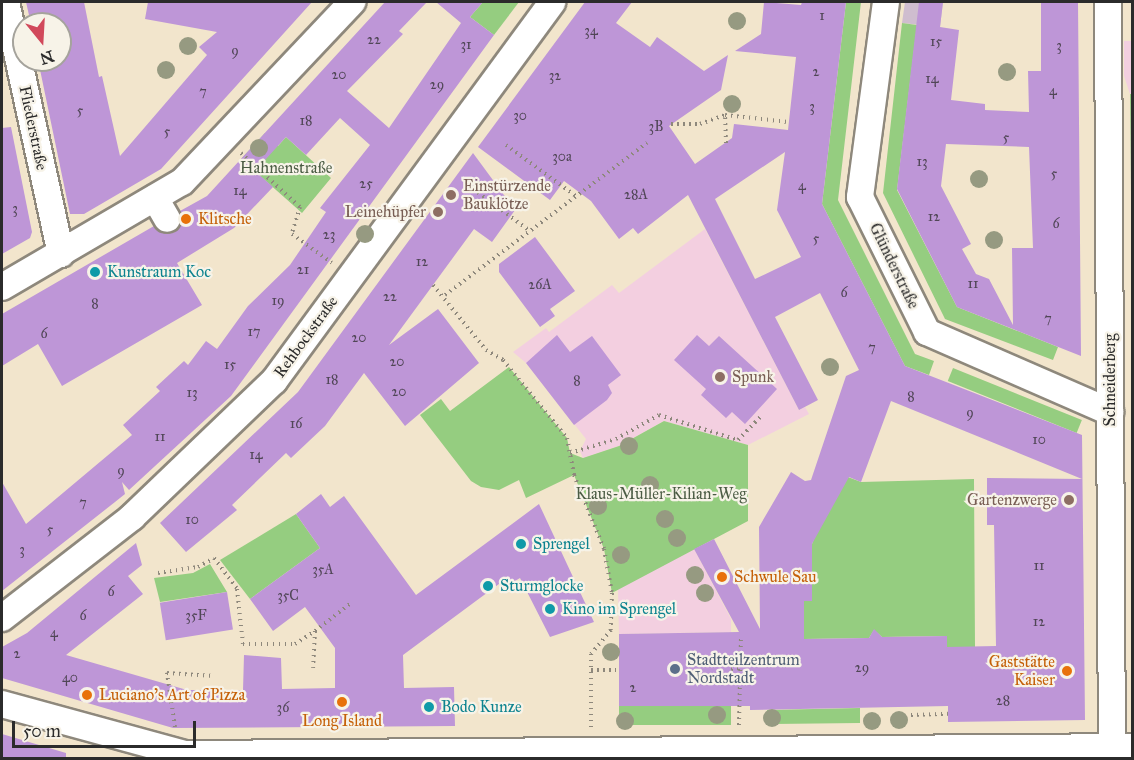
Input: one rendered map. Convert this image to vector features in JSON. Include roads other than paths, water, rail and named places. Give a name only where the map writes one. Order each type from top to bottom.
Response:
[{"type":"street","name":"Fliederstraße","points":[[6,2],[61,254]]},
{"type":"street","points":[[2,288],[61,254],[161,209],[182,182],[352,2]]},
{"type":"street","name":"Rehbockstraße","points":[[2,618],[132,517],[246,411],[274,381],[552,2]]},
{"type":"street","name":"Glünderstraße","points":[[886,2],[860,197],[927,332],[1110,412]]},
{"type":"street","name":"Schneiderberg","points":[[1108,2],[1116,76],[1110,412],[1121,456],[1119,751]]},
{"type":"street","points":[[2,704],[183,755],[592,751],[1119,751]]},
{"type":"place","name":"Einstürzende Bauklötze","points":[[451,195]]},
{"type":"place","name":"Leinehüpfer","points":[[438,212]]},
{"type":"place","name":"Klitsche","points":[[186,219]]},
{"type":"place","name":"Kunstraum Koc","points":[[95,272]]},
{"type":"place","name":"Spunk","points":[[720,377]]},
{"type":"place","name":"Gartenzwerge","points":[[1069,500]]},
{"type":"place","name":"Sprengel","points":[[521,544]]},
{"type":"place","name":"Schwule Sau","points":[[722,577]]},
{"type":"place","name":"Sturmglocke","points":[[488,586]]},
{"type":"place","name":"Kino im Sprengel","points":[[550,609]]},
{"type":"place","name":"Stadtteilzentrum Nordstadt","points":[[675,669]]},
{"type":"place","name":"Gaststätte Kaiser","points":[[1067,671]]},
{"type":"place","name":"Luciano's Art of Pizza","points":[[87,695]]},
{"type":"place","name":"Long Island","points":[[342,702]]},
{"type":"place","name":"Bodo Kunze","points":[[429,707]]},
{"type":"park label","name":"Hahnenstraße","points":[[286,168]]},
{"type":"park label","name":"Klaus-Müller-Kilian-Weg","points":[[661,494]]}]
